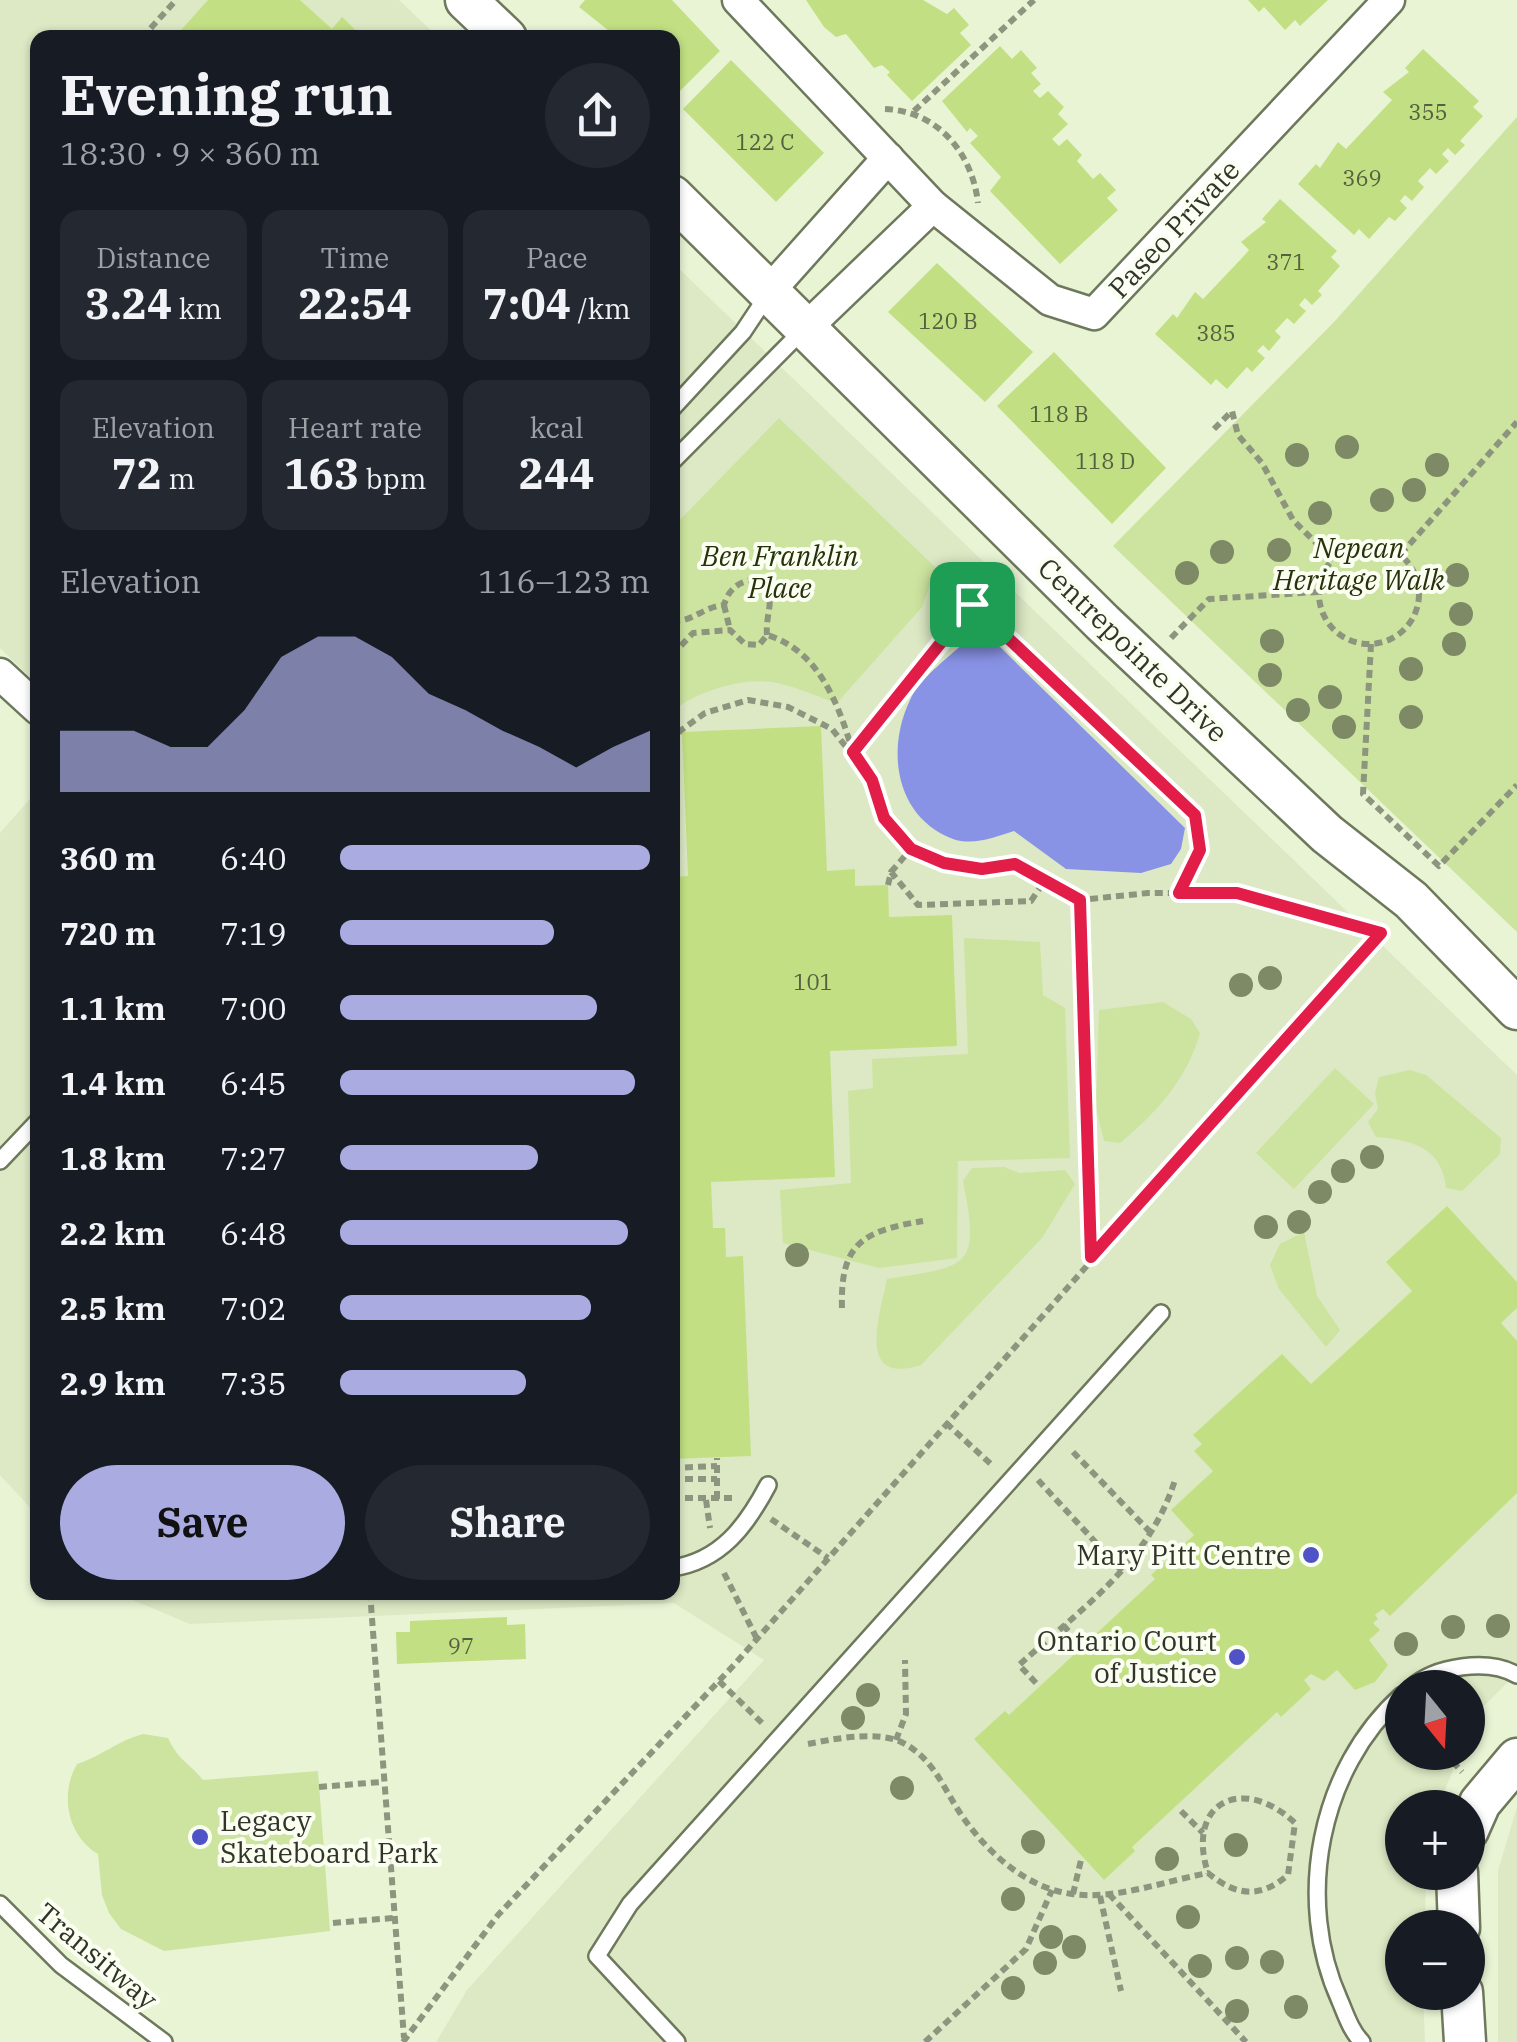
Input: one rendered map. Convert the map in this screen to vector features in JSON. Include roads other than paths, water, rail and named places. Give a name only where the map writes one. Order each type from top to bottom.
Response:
[{"type":"street","points":[[466,0],[498,30]]},
{"type":"street","name":"Paseo Private","points":[[738,0],[933,206],[1050,300],[1094,314],[1389,0]]},
{"type":"street","points":[[771,290],[888,158]]},
{"type":"street","name":"Centrepointe Drive","points":[[680,204],[1146,664],[1327,834],[1411,900],[1517,1009]]},
{"type":"street","points":[[806,328],[933,206]]},
{"type":"street","points":[[0,674],[30,702]]},
{"type":"street","points":[[1485,1797],[1517,1759]]},
{"type":"street","points":[[1463,2010],[1465,2042]]},
{"type":"lane","points":[[680,400],[743,332],[771,290]]},
{"type":"lane","points":[[680,454],[806,328]]},
{"type":"lane","points":[[0,1162],[30,1130]]},
{"type":"lane","points":[[677,2042],[596,1956],[630,1904],[776,1736],[1161,1313]]},
{"type":"lane","points":[[680,1567],[689,1566],[741,1534],[768,1486]]},
{"type":"lane","points":[[1451,1670],[1489,1666],[1517,1675]]},
{"type":"lane","points":[[1362,2042],[1331,1982],[1318,1930],[1315,1870],[1322,1837],[1349,1765],[1368,1732],[1385,1714]]},
{"type":"lane","name":"Transitway","points":[[0,1904],[61,1965],[164,2042]]},
{"type":"water","points":[[969,638],[999,646],[1185,828],[1181,849],[1171,864],[1141,873],[1066,869],[1014,831],[984,840],[961,841],[934,829],[918,815],[901,780],[898,740],[903,719],[921,683]]},
{"type":"place","name":"Mary Pitt Centre","points":[[1311,1555]]},
{"type":"place","name":"Ontario Court of Justice","points":[[1237,1657]]},
{"type":"place","name":"Legacy Skateboard Park","points":[[200,1837]]},
{"type":"park label","name":"Nepean Heritage Walk","points":[[1359,564]]},
{"type":"park label","name":"Ben Franklin Place","points":[[780,572]]}]
